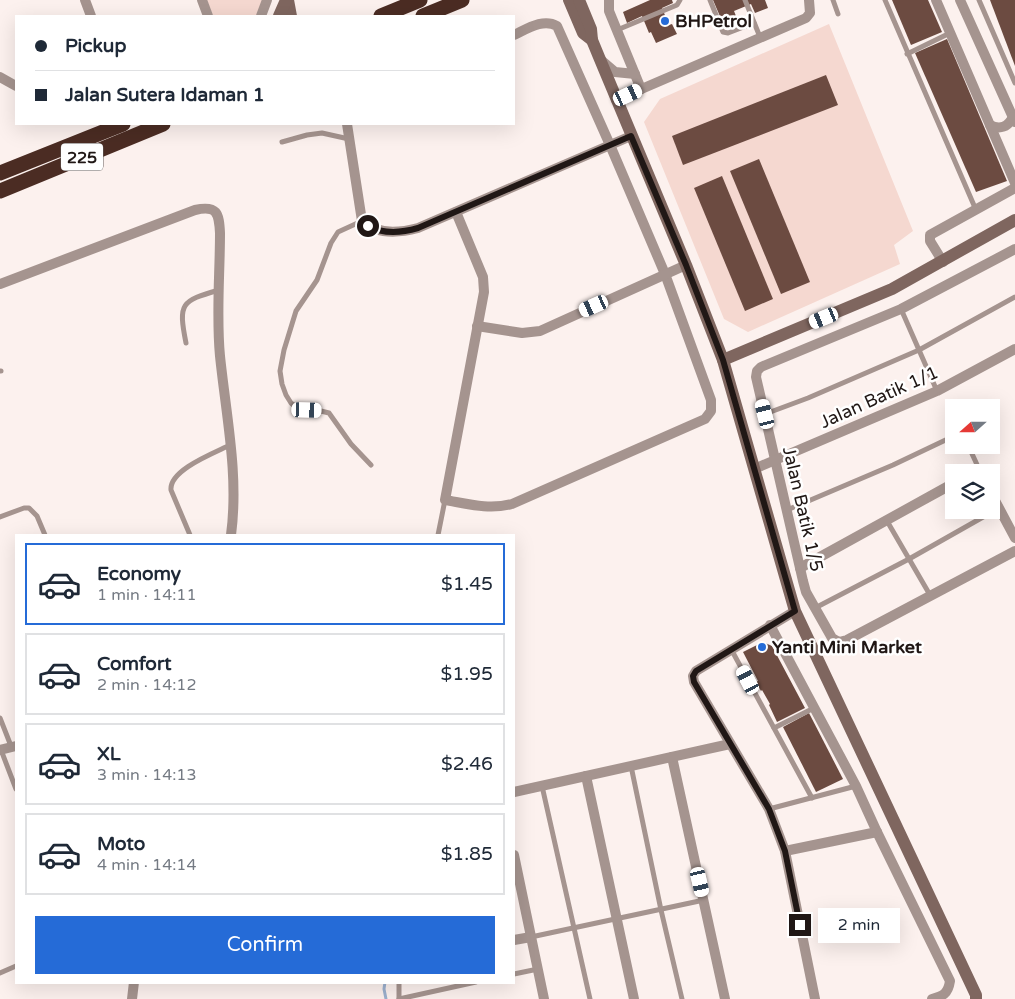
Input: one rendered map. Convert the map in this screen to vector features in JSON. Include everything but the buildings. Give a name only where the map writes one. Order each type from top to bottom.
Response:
[{"type":"highway","points":[[383,15],[420,0]]},
{"type":"highway","points":[[425,15],[462,0]]},
{"type":"highway","name":"225","points":[[0,173],[120,125]]},
{"type":"highway","name":"225","points":[[0,191],[161,125]]},
{"type":"street","points":[[85,0],[91,15]]},
{"type":"street","points":[[202,0],[208,15]]},
{"type":"street","points":[[261,15],[267,0]]},
{"type":"street","points":[[280,15],[287,0]]},
{"type":"street","points":[[287,0],[291,15]]},
{"type":"street","points":[[569,0],[583,33],[592,40]]},
{"type":"street","points":[[579,0],[591,30],[592,40],[686,265],[723,360],[795,611],[951,941],[976,995],[976,999]]},
{"type":"street","points":[[609,0],[609,11],[641,89]]},
{"type":"street","points":[[616,100],[806,18],[810,13],[809,0]]},
{"type":"street","points":[[936,0],[1015,183]]},
{"type":"street","points":[[960,0],[1014,119],[1005,126],[998,128],[990,126]]},
{"type":"street","points":[[456,212],[483,277],[484,292],[445,500],[487,508],[512,504],[705,419],[711,411],[711,400],[665,274],[557,26],[550,22],[543,22],[515,35]]},
{"type":"street","points":[[599,57],[603,63],[616,72],[635,74]]},
{"type":"street","points":[[0,77],[15,85]]},
{"type":"street","points":[[347,125],[362,221],[374,229],[404,232],[456,212],[631,136]]},
{"type":"street","points":[[943,262],[930,241],[930,235],[1015,188]]},
{"type":"street","points":[[0,284],[172,218],[204,208],[210,208],[215,211],[220,219],[220,355],[235,487],[232,534]]},
{"type":"street","points":[[723,360],[892,289],[1015,220]]},
{"type":"street","name":"Jalan Batik 1/5","points":[[1015,250],[901,309],[761,367],[756,371],[806,592],[832,638],[839,642],[848,640],[1015,551]]},
{"type":"street","points":[[477,326],[522,333],[540,331],[686,265]]},
{"type":"street","name":"Jalan Batik 1/1","points":[[754,469],[937,391],[1015,348]]},
{"type":"street","points":[[800,568],[945,488]]},
{"type":"street","points":[[1000,508],[1015,538]]},
{"type":"street","points":[[795,611],[731,648],[696,671],[693,676],[694,682],[769,809],[785,851],[815,999]]},
{"type":"street","points":[[770,625],[856,786],[950,981],[949,990],[943,996],[932,999]]},
{"type":"street","points":[[515,792],[730,744]]},
{"type":"street","points":[[672,757],[725,999]]},
{"type":"street","points":[[586,776],[634,999]]},
{"type":"street","points":[[785,851],[877,832]]},
{"type":"street","points":[[515,871],[518,900],[532,936],[544,999]]},
{"type":"street","points":[[515,940],[532,936]]},
{"type":"street","points":[[132,999],[134,984]]},
{"type":"lane","points":[[617,30],[676,5],[680,0]]},
{"type":"lane","points":[[710,0],[723,32],[728,33],[754,23]]},
{"type":"lane","points":[[745,0],[760,38]]},
{"type":"lane","points":[[833,0],[838,14]]},
{"type":"lane","points":[[885,0],[976,210]]},
{"type":"lane","points":[[979,0],[1015,83]]},
{"type":"lane","points":[[907,54],[950,33]]},
{"type":"lane","points":[[282,142],[322,133],[349,139]]},
{"type":"lane","points":[[362,221],[338,232],[331,243],[317,280],[296,311],[284,350],[280,371],[282,384],[291,403],[297,408],[304,410],[329,413],[351,444],[371,465]]},
{"type":"lane","points":[[186,343],[181,314],[186,303],[196,297],[220,290]]},
{"type":"lane","points":[[765,414],[808,398],[919,350],[1015,297]]},
{"type":"lane","points":[[901,309],[937,391]]},
{"type":"lane","points":[[787,510],[893,465],[945,440]]},
{"type":"lane","points":[[190,534],[170,484],[174,477],[190,466],[230,445]]},
{"type":"lane","points":[[438,534],[445,500]]},
{"type":"lane","points":[[0,517],[29,508],[37,516],[45,534]]},
{"type":"lane","points":[[815,608],[980,519]]},
{"type":"lane","points":[[887,521],[930,596]]},
{"type":"lane","points":[[731,648],[812,798]]},
{"type":"lane","points":[[774,728],[814,707]]},
{"type":"lane","points":[[0,718],[15,784]]},
{"type":"lane","points":[[631,766],[682,999]]},
{"type":"lane","points":[[542,786],[590,999]]},
{"type":"lane","points":[[769,809],[856,786]]},
{"type":"lane","points":[[532,936],[704,900]]},
{"type":"lane","points":[[0,973],[15,966]]},
{"type":"lane","points":[[515,974],[538,969]]},
{"type":"lane","points":[[399,984],[399,999],[467,984]]},
{"type":"shaded area","points":[[207,0],[265,0],[259,15],[213,15]]},
{"type":"shaded area","points":[[829,24],[913,231],[894,245],[900,264],[748,332],[724,319],[644,122],[660,99]]},
{"type":"waterway","points":[[385,984],[386,999]]},
{"type":"place","name":"BHPetrol","points":[[665,21]]},
{"type":"place","name":"Yanti Mini Market","points":[[762,647]]},
{"type":"route","points":[[368,226],[374,229],[394,232],[404,232],[418,228],[631,136],[686,265],[723,360],[795,611],[731,648],[696,671],[693,676],[694,682],[769,809],[785,851],[800,925]]}]
